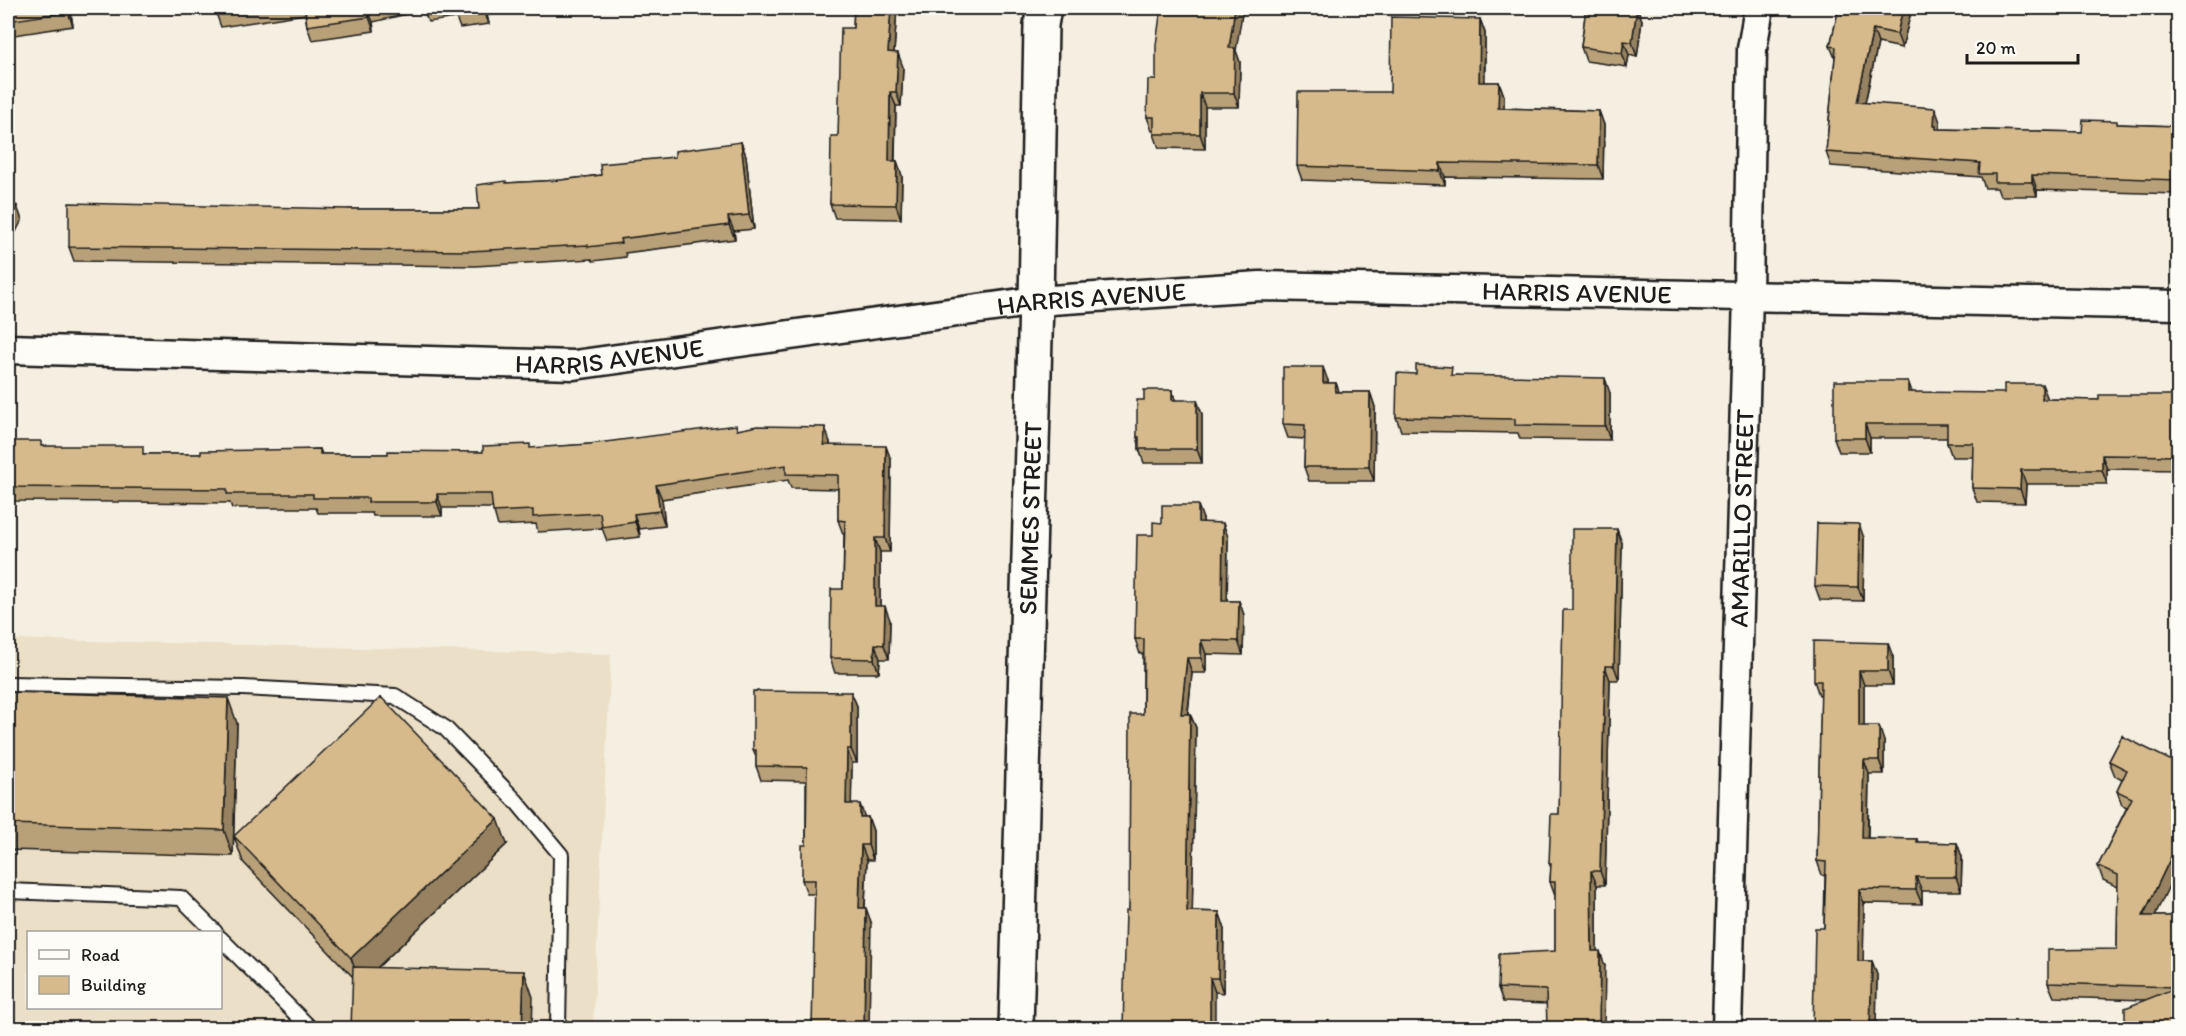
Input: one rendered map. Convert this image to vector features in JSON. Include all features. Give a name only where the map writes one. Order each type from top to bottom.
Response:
[{"type":"main road","name":"SEMMES STREET","points":[[1016,1029],[1036,301],[1041,25],[1044,8]]},
{"type":"street","name":"AMARILLO STREET","points":[[1727,1029],[1748,295],[1752,49],[1759,8]]},
{"type":"street","name":"HARRIS AVENUE","points":[[8,350],[574,365],[1036,301],[1260,286],[2178,305]]},
{"type":"lane","points":[[8,684],[243,688],[395,696],[446,728],[516,801],[561,855],[558,1029]]},
{"type":"lane","points":[[8,891],[181,898],[213,931]]},
{"type":"lane","points":[[222,940],[310,1029]]},
{"type":"shaded area","points":[[8,639],[611,654],[593,1028],[8,1028]]},
{"type":"building","points":[[8,8],[67,8],[68,12],[8,21]]},
{"type":"building","points":[[215,8],[251,8],[216,13]]},
{"type":"building","points":[[305,8],[367,8],[369,17],[307,26]]},
{"type":"building","points":[[453,8],[483,8],[484,10],[454,14]]},
{"type":"building","points":[[854,8],[891,8],[888,52],[898,53],[896,92],[890,92],[889,161],[897,161],[896,205],[830,204],[831,136],[838,136],[841,28],[853,28]]},
{"type":"building","points":[[1161,8],[1235,8],[1229,48],[1235,48],[1234,93],[1200,93],[1200,134],[1154,134],[1154,117],[1147,117],[1148,80],[1156,80],[1156,45]]},
{"type":"building","points":[[1586,8],[1637,8],[1632,42],[1624,41],[1622,53],[1581,47]]},
{"type":"building","points":[[1839,8],[1903,8],[1897,34],[1873,29],[1857,102],[1935,108],[1934,126],[1936,129],[2082,132],[2083,120],[2175,126],[2176,100],[2178,100],[2178,180],[2032,175],[2032,182],[1995,182],[1995,174],[1979,174],[1980,163],[1826,152],[1836,47],[1830,46]]},
{"type":"building","points":[[1391,17],[1480,19],[1479,82],[1499,82],[1498,108],[1599,111],[1598,165],[1440,163],[1440,171],[1297,166],[1298,92],[1390,92]]},
{"type":"building","points":[[741,142],[749,215],[728,217],[729,225],[620,239],[621,243],[588,247],[588,245],[470,251],[69,247],[69,203],[349,209],[479,209],[477,185],[601,175],[600,164],[675,157],[675,151]]},
{"type":"building","points":[[8,201],[17,206],[8,224]]},
{"type":"building","points":[[1416,365],[1452,367],[1451,375],[1605,378],[1605,426],[1515,425],[1515,419],[1396,417],[1397,373],[1416,374]]},
{"type":"building","points":[[1283,367],[1323,367],[1323,383],[1336,383],[1335,392],[1370,392],[1369,467],[1304,467],[1305,425],[1283,424]]},
{"type":"building","points":[[1834,381],[1908,381],[1908,392],[2004,393],[2004,384],[2042,384],[2042,399],[2099,400],[2099,395],[2178,395],[2178,456],[2102,455],[2102,470],[2021,470],[2020,489],[1972,488],[1973,443],[1947,443],[1947,424],[1865,424],[1865,438],[1834,438]]},
{"type":"building","points":[[1144,390],[1172,390],[1172,400],[1197,400],[1197,449],[1139,449],[1137,400],[1144,400]]},
{"type":"building","points":[[736,425],[737,430],[757,426],[825,427],[824,445],[886,446],[885,538],[875,538],[875,606],[885,606],[884,645],[875,644],[874,659],[830,658],[831,589],[843,589],[845,521],[838,520],[838,475],[786,474],[786,465],[656,485],[660,511],[634,514],[635,522],[602,527],[600,513],[533,517],[533,510],[493,512],[491,494],[437,494],[437,502],[368,502],[368,498],[313,498],[313,494],[227,494],[227,489],[8,487],[8,441],[41,441],[41,446],[143,446],[143,454],[320,449],[320,454],[388,454],[388,451],[483,452],[483,446],[530,444],[530,448],[590,444]]},
{"type":"building","points":[[1162,505],[1198,505],[1198,522],[1223,523],[1222,601],[1239,601],[1238,641],[1201,640],[1201,658],[1187,658],[1181,714],[1190,714],[1187,911],[1219,912],[1218,978],[1210,978],[1210,1029],[1123,1029],[1126,910],[1129,910],[1130,714],[1143,714],[1144,639],[1135,639],[1137,535],[1153,535],[1153,522],[1162,523]]},
{"type":"building","points":[[1817,523],[1859,524],[1858,587],[1815,586]]},
{"type":"building","points":[[1572,529],[1617,529],[1614,666],[1605,666],[1600,871],[1591,871],[1592,951],[1600,951],[1599,1029],[1547,1029],[1546,990],[1498,988],[1499,954],[1555,951],[1555,882],[1550,882],[1551,863],[1549,863],[1551,814],[1559,814],[1563,610],[1572,610]]},
{"type":"building","points":[[1814,641],[1888,643],[1888,671],[1859,671],[1859,726],[1879,726],[1879,760],[1864,760],[1862,838],[1917,839],[1917,842],[1957,843],[1956,877],[1916,877],[1916,890],[1859,889],[1858,961],[1872,961],[1870,1029],[1813,1029],[1815,928],[1824,928],[1826,862],[1817,861],[1821,681],[1814,681]]},
{"type":"building","points":[[753,691],[851,692],[851,749],[847,749],[846,804],[860,804],[860,817],[868,817],[868,845],[861,845],[859,908],[866,908],[864,1029],[812,1029],[815,880],[802,880],[802,845],[806,845],[807,767],[756,766],[756,750],[753,750]]},
{"type":"building","points":[[8,692],[228,698],[224,830],[8,824]]},
{"type":"building","points":[[381,697],[498,819],[351,958],[234,836]]},
{"type":"building","points":[[2122,736],[2178,764],[2178,842],[2143,916],[2175,916],[2175,987],[2048,983],[2048,950],[2117,949],[2118,875],[2098,866],[2132,798],[2117,791],[2127,770],[2109,761]]},
{"type":"building","points":[[353,967],[524,971],[522,1029],[351,1029]]},
{"type":"building","points":[[2178,987],[2178,1029],[2125,1029],[2125,1008]]}]
